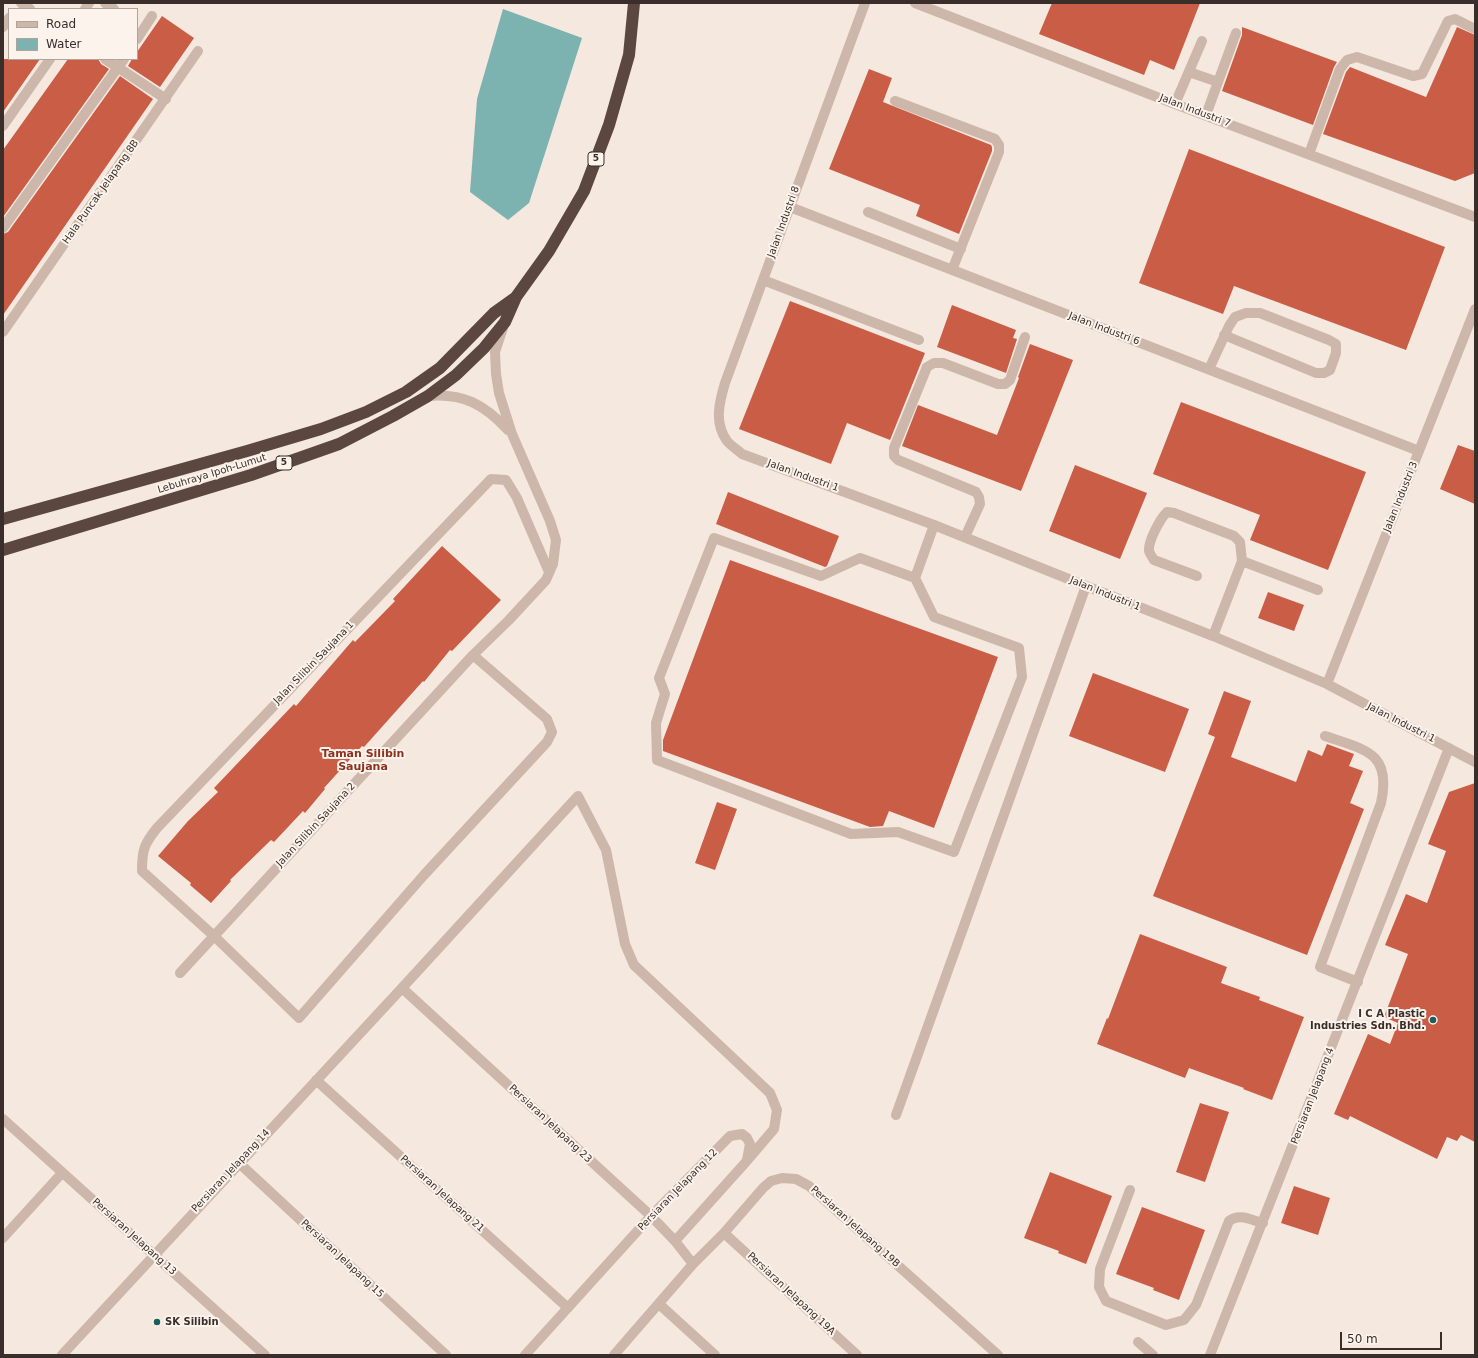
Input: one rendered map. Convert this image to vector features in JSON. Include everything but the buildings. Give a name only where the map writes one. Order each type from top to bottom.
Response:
[{"type":"highway","name":"Lebuhraya Ipoh-Lumut","points":[[3,550],[251,475],[339,444],[428,396],[456,375],[484,348],[505,322],[516,297],[549,251],[584,191],[609,125],[629,55],[634,3]]},
{"type":"highway","name":"Lebuhraya Ipoh-Lumut","points":[[3,519],[247,451],[366,412],[406,392],[440,368],[494,313],[516,297]]},
{"type":"street","name":"Jalan Industri 8","points":[[728,442],[721,428],[718,414],[720,399],[865,3]]},
{"type":"street","name":"Jalan Industri 7","points":[[915,3],[1175,104],[1475,217]]},
{"type":"street","points":[[138,36],[141,26],[152,16]]},
{"type":"street","points":[[1309,154],[1340,69],[1347,60],[1357,57],[1413,76],[1422,74],[1448,21],[1455,20],[1475,28]]},
{"type":"street","points":[[1206,115],[1236,33]]},
{"type":"street","points":[[1175,104],[1202,41]]},
{"type":"street","name":"Hala Puncak Jelapang 8B","points":[[3,332],[198,51]]},
{"type":"street","points":[[3,126],[49,60]]},
{"type":"street","points":[[106,60],[166,98]]},
{"type":"street","points":[[3,228],[123,60]]},
{"type":"street","points":[[1189,72],[1218,82]]},
{"type":"street","points":[[895,102],[995,139],[999,145],[999,152],[952,270]]},
{"type":"street","name":"Jalan Industri 6","points":[[790,207],[1419,451]]},
{"type":"street","points":[[868,212],[961,249]]},
{"type":"street","points":[[763,280],[919,340]]},
{"type":"street","name":"Jalan Industri 3","points":[[1327,684],[1475,309]]},
{"type":"street","points":[[1209,369],[1224,335],[1235,317],[1246,312],[1260,313],[1330,340],[1336,344],[1336,353],[1330,370],[1324,373],[1316,373],[1224,335]]},
{"type":"street","name":"Jalan Silibin Saujana 2","points":[[180,973],[473,655],[509,620],[546,580],[553,564],[556,540],[550,521],[512,434],[499,393],[495,352],[505,322]]},
{"type":"street","points":[[965,537],[980,504],[980,497],[976,492],[898,460],[894,456],[894,448],[927,367],[934,363],[943,363],[998,384],[1005,384],[1010,380],[1025,337]]},
{"type":"street","points":[[428,396],[444,395],[464,399],[477,404],[491,413],[512,434]]},
{"type":"street","name":"Jalan Industri 1","points":[[728,442],[742,454],[934,524],[1213,636],[1327,684],[1475,762]]},
{"type":"street","name":"Jalan Silibin Saujana 1","points":[[214,936],[142,871],[142,854],[149,838],[157,828],[491,480],[506,480],[514,492],[549,572]]},
{"type":"street","points":[[1197,576],[1154,560],[1150,552],[1149,545],[1162,518],[1167,512],[1174,513],[1234,536],[1240,542],[1242,561],[1213,636]]},
{"type":"street","points":[[915,578],[860,558],[821,576],[714,538],[659,678],[664,694],[656,723],[658,760],[851,834],[898,832],[954,852],[1022,677],[1020,648],[934,617],[915,578],[934,524]]},
{"type":"street","points":[[1242,561],[1318,590]]},
{"type":"street","points":[[896,1115],[1086,586]]},
{"type":"street","points":[[214,936],[299,1018],[424,875],[548,742],[552,732],[548,719],[473,655]]},
{"type":"street","points":[[1325,736],[1368,752],[1379,764],[1384,776],[1384,789],[1381,803],[1320,967],[1358,982]]},
{"type":"street","name":"Persiaran Jelapang 4","points":[[1210,1355],[1450,748]]},
{"type":"street","name":"Persiaran Jelapang 14","points":[[62,1355],[578,796],[606,850],[625,944],[634,965],[770,1093],[778,1110],[774,1130],[745,1163]]},
{"type":"street","name":"Persiaran Jelapang 23","points":[[402,988],[651,1216],[675,1241],[693,1264]]},
{"type":"street","name":"Persiaran Jelapang 21","points":[[316,1080],[568,1308]]},
{"type":"street","name":"Persiaran Jelapang 13","points":[[3,1119],[265,1355]]},
{"type":"street","name":"Persiaran Jelapang 12","points":[[525,1355],[651,1216],[730,1136],[742,1134],[747,1138],[750,1144],[745,1163],[675,1241]]},
{"type":"street","name":"Persiaran Jelapang 15","points":[[239,1163],[446,1355]]},
{"type":"street","points":[[3,1238],[62,1173]]},
{"type":"street","name":"Persiaran Jelapang 19B","points":[[614,1355],[693,1264],[763,1188],[771,1181],[782,1178],[796,1179],[809,1186],[998,1355]]},
{"type":"street","points":[[1130,1190],[1100,1269],[1099,1287],[1106,1301],[1166,1325],[1184,1320],[1196,1304],[1229,1221],[1234,1217],[1239,1216],[1263,1223]]},
{"type":"street","name":"Persiaran Jelapang 19A","points":[[724,1232],[858,1355]]},
{"type":"street","points":[[659,1304],[714,1355]]},
{"type":"street","points":[[1138,1342],[1153,1355]]},
{"type":"water","points":[[503,9],[582,38],[529,203],[508,220],[470,192],[477,99]]},
{"type":"place","name":"I C A Plastic Industries Sdn. Bhd.","points":[[1433,1020]]},
{"type":"place","name":"SK Silibin","points":[[157,1322]]},
{"type":"district","name":"Taman Silibin Saujana","points":[[363,760]]}]
